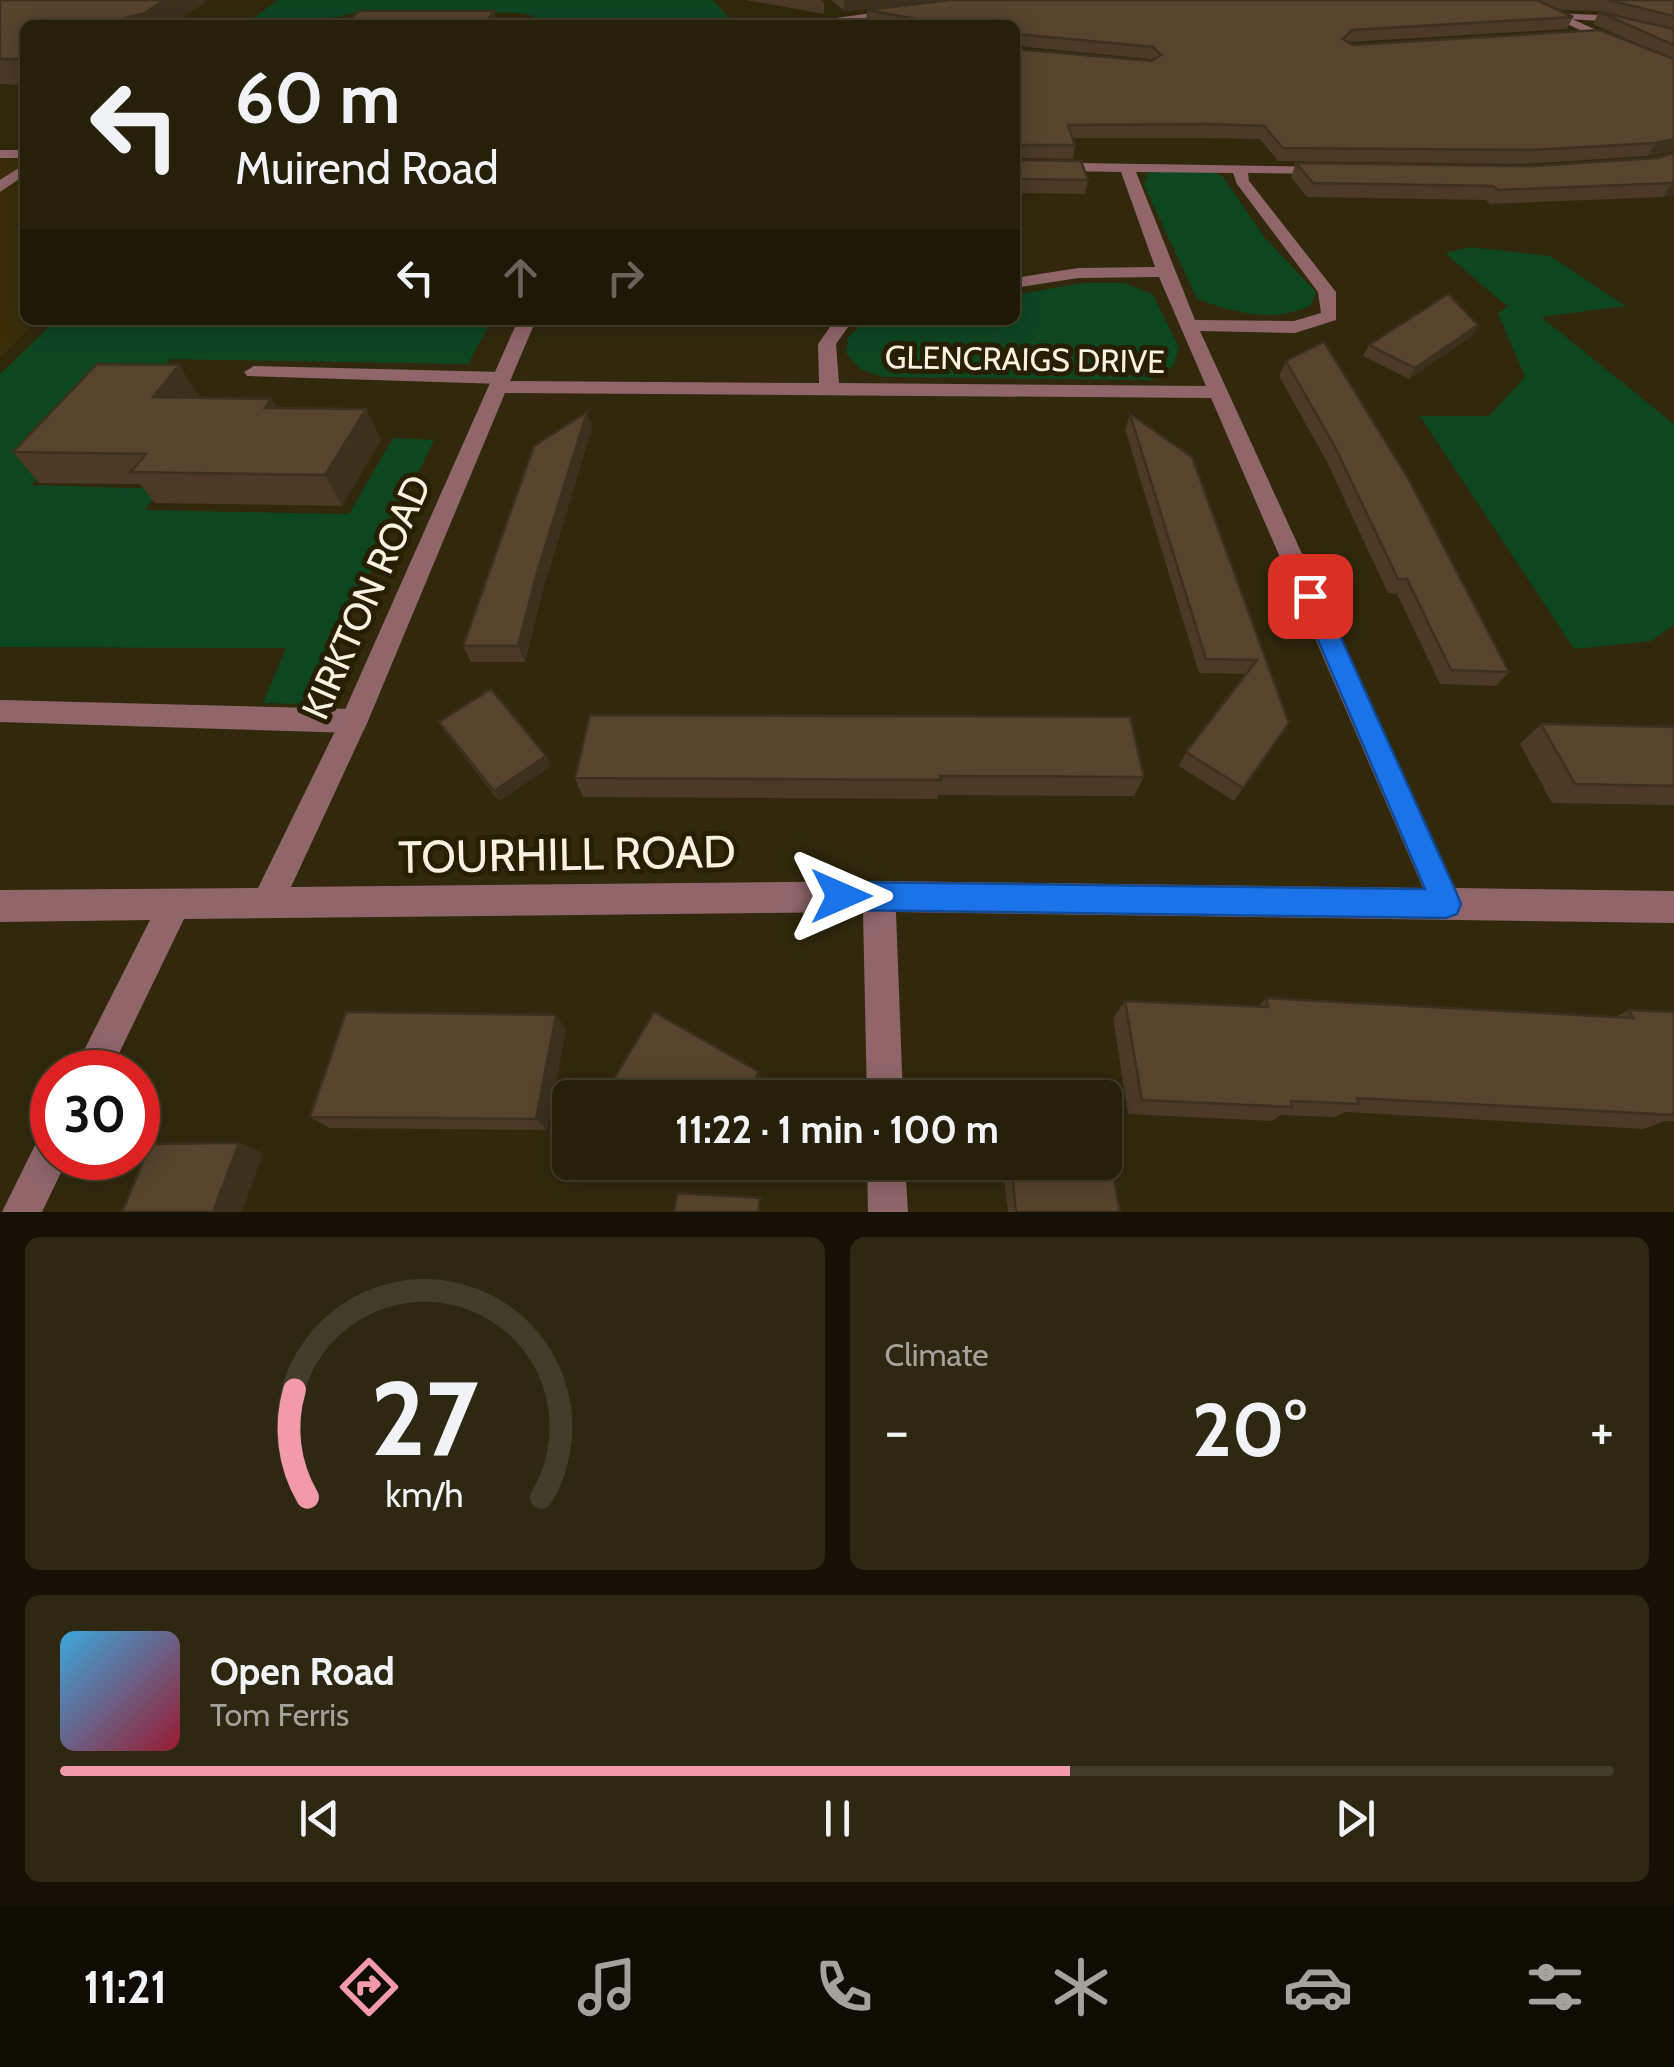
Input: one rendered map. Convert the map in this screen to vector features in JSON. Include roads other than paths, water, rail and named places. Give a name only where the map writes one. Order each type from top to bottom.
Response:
[{"type":"street","points":[[1521,0],[1674,70]]},
{"type":"street","points":[[828,8],[843,20]]},
{"type":"street","points":[[858,20],[917,10]]},
{"type":"street","points":[[1553,15],[1600,18],[1674,36]]},
{"type":"street","points":[[1560,36],[1595,34]]},
{"type":"street","points":[[1020,166],[1334,170]]},
{"type":"street","points":[[1127,167],[1165,272],[1446,904]]},
{"type":"street","points":[[1190,325],[1295,327],[1330,316],[1327,292],[1242,181],[1240,168]]},
{"type":"street","points":[[0,187],[20,172]]},
{"type":"street","points":[[1020,282],[1078,273],[1165,272]]},
{"type":"street","name":"KIRKTON ROAD","points":[[268,901],[354,721],[525,325]]},
{"type":"street","name":"GLENCRAIGS DRIVE","points":[[828,387],[827,344],[840,325]]},
{"type":"street","name":"GLENCRAIGS DRIVE","points":[[254,372],[500,383],[1220,392]]},
{"type":"street","points":[[0,711],[354,721]]},
{"type":"street","points":[[879,896],[884,1080]]},
{"type":"street","name":"TOURHILL ROAD","points":[[0,906],[879,896],[1674,908]]},
{"type":"street","points":[[102,1050],[174,906]]},
{"type":"street","points":[[22,1212],[37,1180]]},
{"type":"street","points":[[887,1180],[888,1212]]}]
